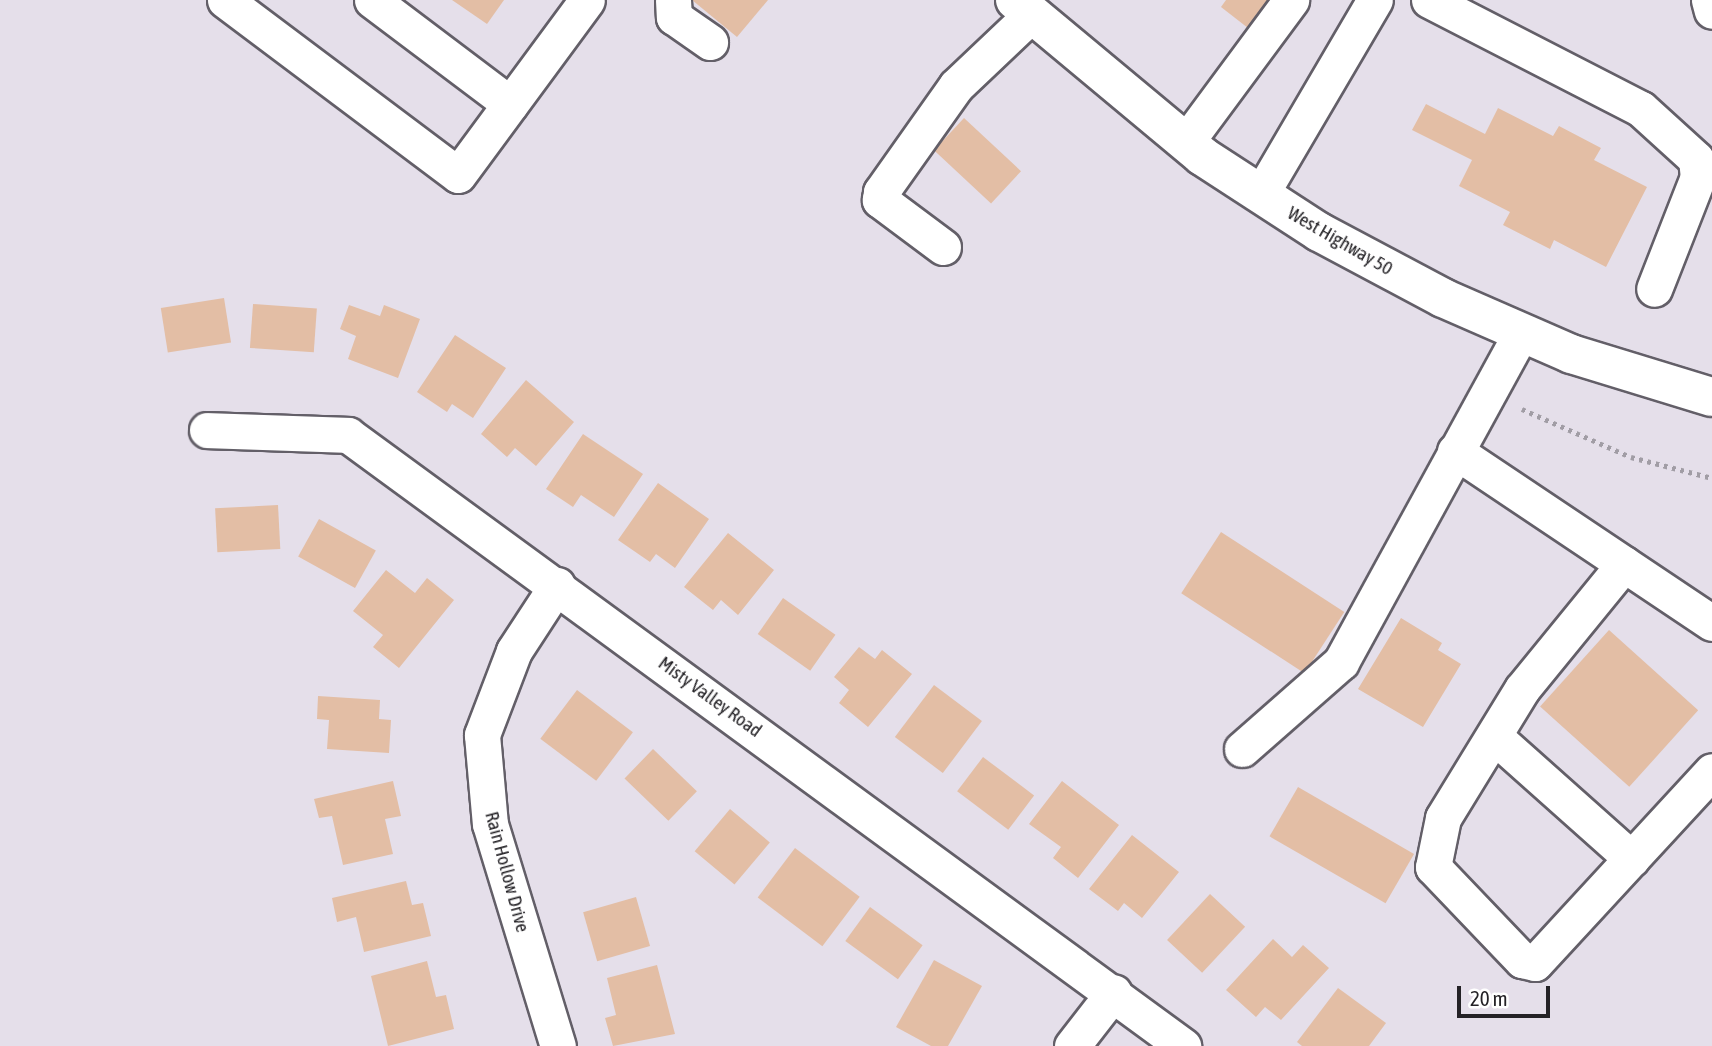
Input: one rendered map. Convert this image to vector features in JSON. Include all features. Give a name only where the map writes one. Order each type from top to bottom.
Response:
[{"type":"main road","name":"West Highway 50","points":[[1023,7],[1186,142],[1261,194],[1443,298],[1521,332],[1712,397]]},
{"type":"street","points":[[225,0],[458,175],[587,0]]},
{"type":"street","points":[[372,0],[510,104]]},
{"type":"street","points":[[673,0],[674,17],[710,43]]},
{"type":"street","points":[[1186,142],[1290,0]]},
{"type":"street","points":[[1261,194],[1375,0]]},
{"type":"street","points":[[1429,0],[1641,109],[1696,159],[1698,177],[1654,289]]},
{"type":"street","points":[[1709,0],[1712,10]]},
{"type":"street","points":[[943,247],[880,200],[881,192],[956,86],[1023,7]]},
{"type":"street","points":[[1242,749],[1341,662],[1521,332]]},
{"type":"street","name":"Misty Valley Road","points":[[207,430],[348,435],[1114,992],[1183,1046]]},
{"type":"street","points":[[1455,451],[1712,623]]},
{"type":"street","points":[[1624,564],[1522,689],[1443,818],[1431,859],[1527,965],[1547,953],[1712,771]]},
{"type":"street","name":"Rain Hollow Drive","points":[[557,585],[514,651],[482,735],[490,824],[558,1046]]},
{"type":"street","points":[[1495,737],[1632,859]]},
{"type":"street","points":[[1072,1046],[1114,992]]},
{"type":"path","points":[[1522,409],[1631,457],[1712,478]]},
{"type":"building","points":[[452,0],[504,0],[487,24]]},
{"type":"building","points":[[692,0],[768,0],[737,37]]},
{"type":"building","points":[[1226,0],[1283,0],[1257,35],[1221,7]]},
{"type":"building","points":[[1426,104],[1485,134],[1498,108],[1553,136],[1559,126],[1601,148],[1594,160],[1647,187],[1606,267],[1554,240],[1550,249],[1503,225],[1510,212],[1459,186],[1472,160],[1412,130]]},
{"type":"building","points":[[964,118],[1021,171],[991,203],[934,150]]},
{"type":"building","points":[[224,298],[231,342],[168,352],[161,308]]},
{"type":"building","points":[[253,304],[317,308],[314,352],[250,348]]},
{"type":"building","points":[[349,305],[380,316],[384,305],[420,319],[398,378],[348,359],[356,336],[340,329]]},
{"type":"building","points":[[455,335],[506,368],[473,418],[452,404],[447,412],[417,392]]},
{"type":"building","points":[[526,380],[574,422],[536,466],[515,448],[507,457],[481,434]]},
{"type":"building","points":[[583,434],[643,474],[614,517],[581,495],[573,507],[546,489]]},
{"type":"building","points":[[658,483],[709,519],[675,568],[656,554],[650,562],[618,540]]},
{"type":"building","points":[[278,505],[280,549],[217,552],[215,508]]},
{"type":"building","points":[[319,519],[376,551],[355,588],[298,557]]},
{"type":"building","points":[[1221,532],[1344,612],[1305,673],[1181,593]]},
{"type":"building","points":[[728,533],[774,570],[738,615],[721,600],[713,610],[684,587]]},
{"type":"building","points":[[386,570],[415,593],[427,578],[454,600],[399,668],[373,647],[383,635],[353,611]]},
{"type":"building","points":[[783,598],[835,635],[810,671],[758,634]]},
{"type":"building","points":[[1401,618],[1442,643],[1438,650],[1461,664],[1423,727],[1358,689]]},
{"type":"building","points":[[1609,630],[1698,710],[1629,787],[1540,707]]},
{"type":"building","points":[[859,647],[875,659],[882,650],[912,674],[868,727],[839,703],[849,690],[834,677]]},
{"type":"building","points":[[934,685],[982,721],[943,773],[895,737]]},
{"type":"building","points":[[577,690],[633,732],[596,781],[540,739]]},
{"type":"building","points":[[318,696],[380,700],[379,719],[391,720],[389,753],[327,749],[329,720],[317,719]]},
{"type":"building","points":[[653,749],[697,791],[668,821],[625,778]]},
{"type":"building","points":[[983,757],[1034,796],[1008,830],[957,791]]},
{"type":"building","points":[[393,781],[401,816],[385,819],[393,854],[343,865],[332,816],[319,818],[314,799]]},
{"type":"building","points":[[1062,781],[1119,825],[1078,878],[1053,858],[1061,847],[1029,824]]},
{"type":"building","points":[[1298,787],[1414,854],[1386,903],[1270,836]]},
{"type":"building","points":[[730,809],[770,842],[734,885],[695,851]]},
{"type":"building","points":[[1132,835],[1179,872],[1142,918],[1124,903],[1118,911],[1089,889]]},
{"type":"building","points":[[795,848],[860,897],[822,946],[758,898]]},
{"type":"building","points":[[406,881],[412,905],[423,903],[431,936],[364,952],[356,917],[337,922],[332,898]]},
{"type":"building","points":[[1210,894],[1245,927],[1202,973],[1167,940]]},
{"type":"building","points":[[636,897],[650,946],[597,961],[583,912]]},
{"type":"building","points":[[870,907],[923,945],[898,979],[845,941]]},
{"type":"building","points":[[1273,939],[1292,957],[1303,945],[1329,968],[1281,1020],[1265,1007],[1256,1017],[1226,990]]},
{"type":"building","points":[[934,960],[982,986],[948,1046],[931,1046],[896,1027]]},
{"type":"building","points":[[427,961],[436,997],[446,995],[454,1029],[388,1046],[371,976]]},
{"type":"building","points":[[657,965],[675,1034],[613,1046],[605,1018],[616,1015],[607,978]]},
{"type":"building","points":[[1338,988],[1386,1023],[1369,1046],[1302,1046],[1297,1042]]}]
